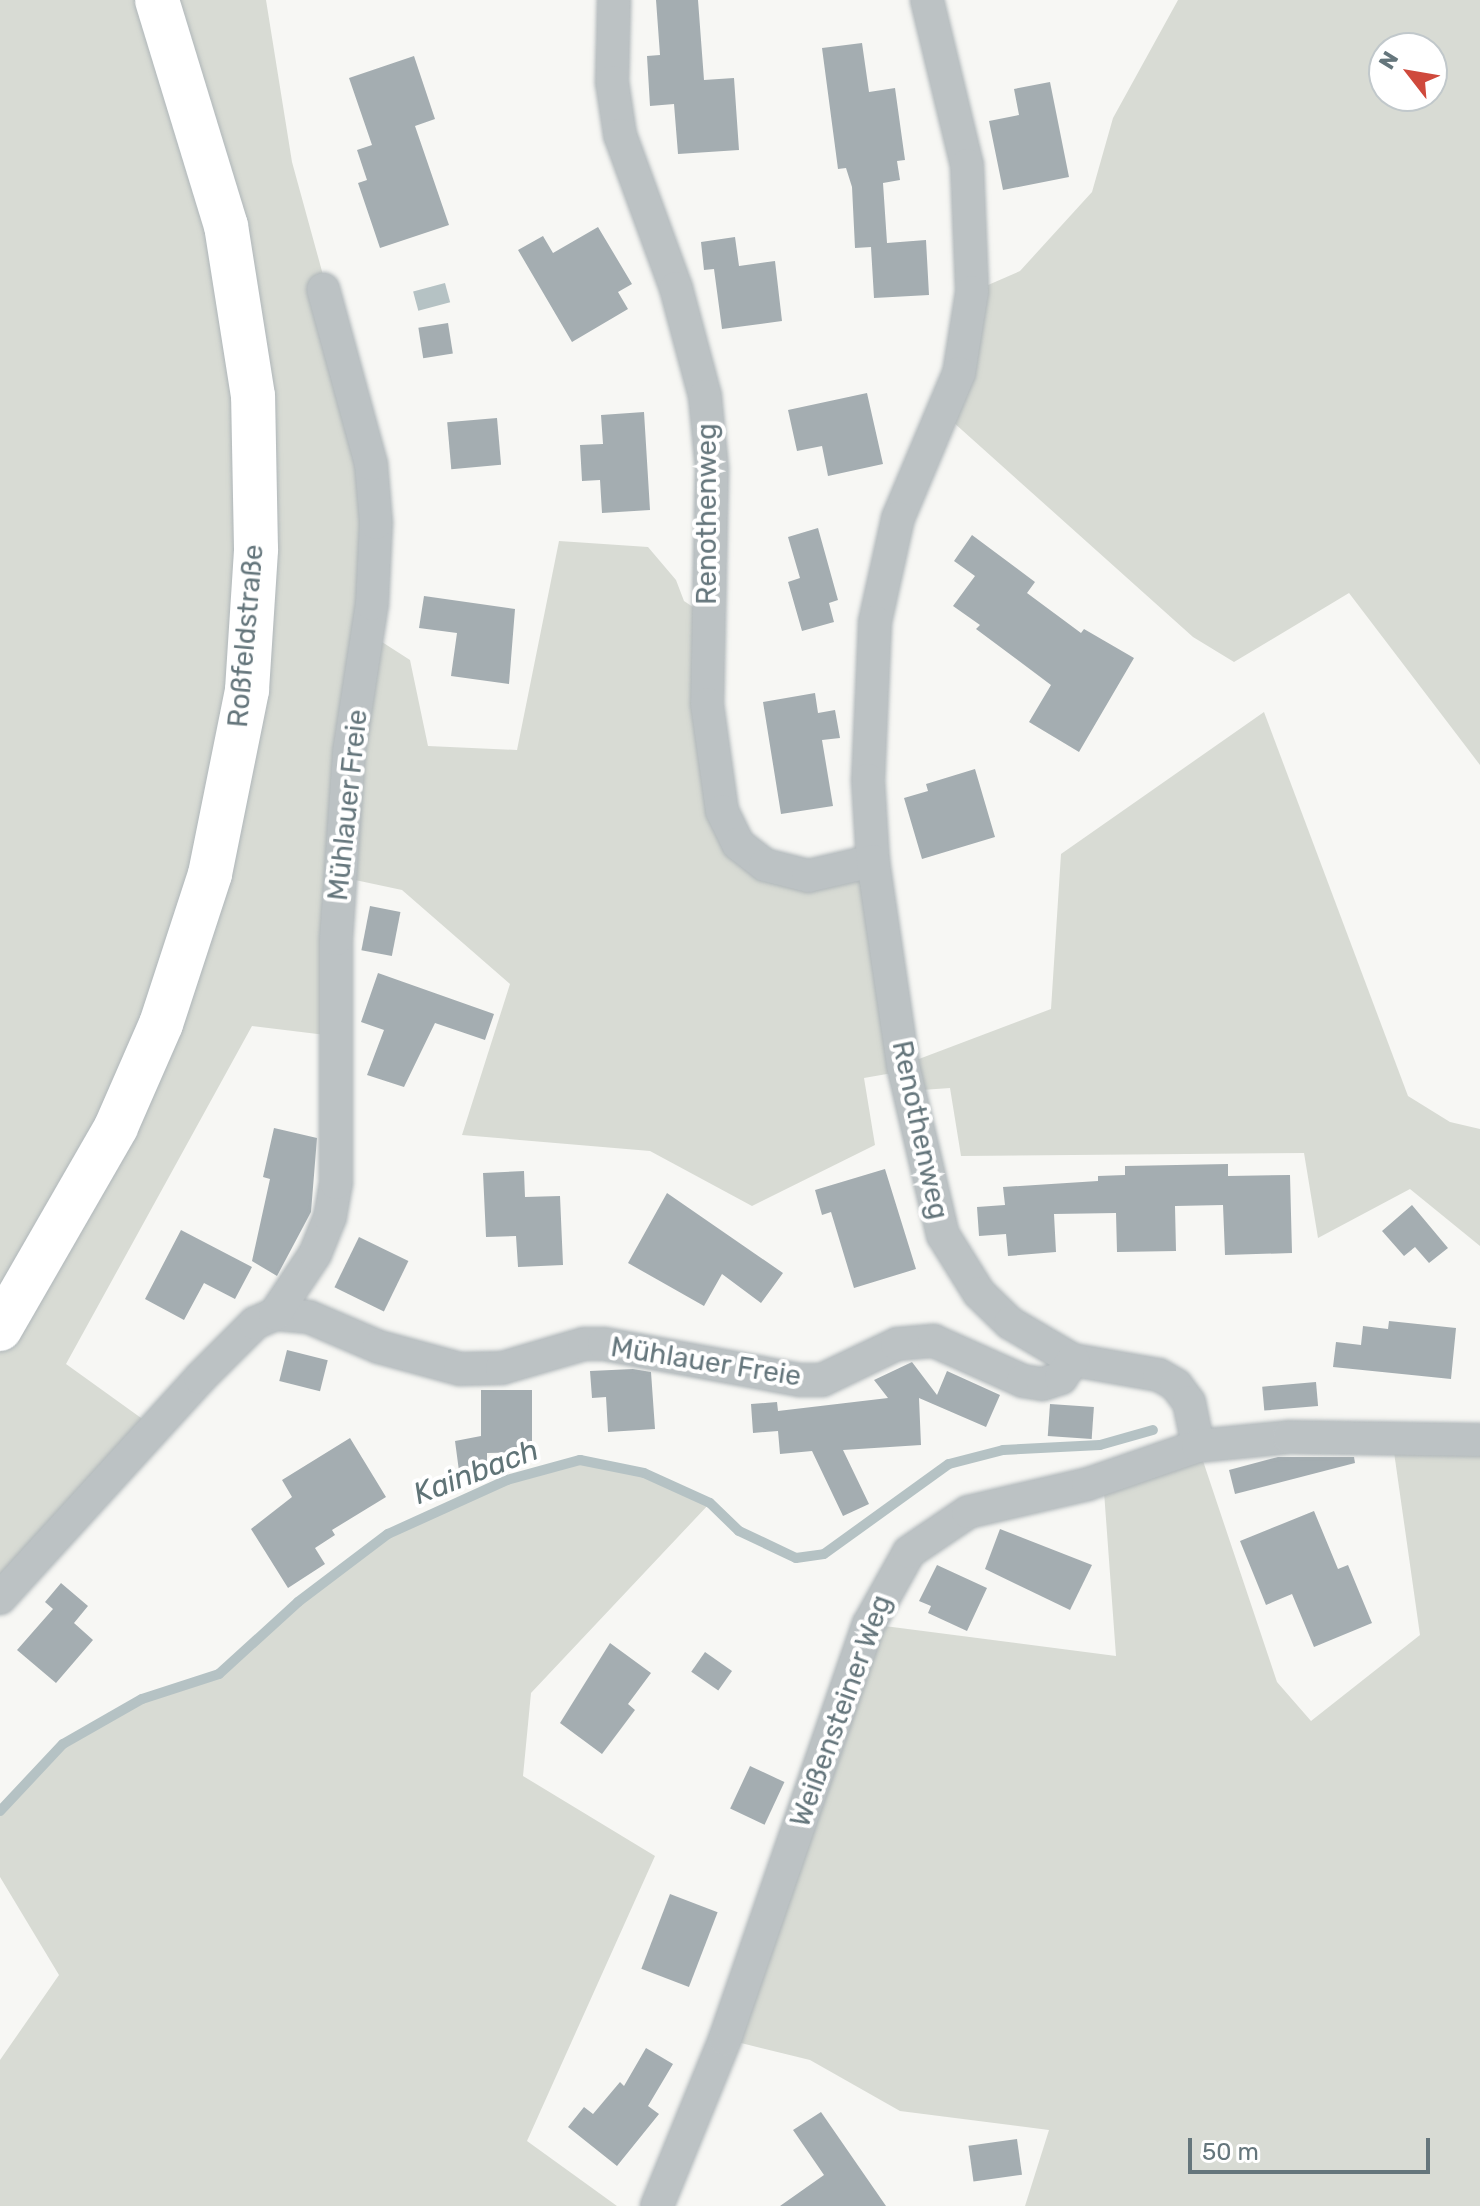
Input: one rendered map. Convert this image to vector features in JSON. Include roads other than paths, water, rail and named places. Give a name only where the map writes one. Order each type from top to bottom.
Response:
[{"type":"main road","name":"Roßfeldstraße","points":[[0,1329],[116,1127],[161,1024],[210,874],[247,690],[256,549],[253,396],[226,226],[157,0]]},
{"type":"street","name":"Renothenweg","points":[[614,0],[612,82],[620,135],[676,288],[705,396],[712,469],[707,704],[722,811],[738,844],[765,865],[808,876],[873,861]]},
{"type":"street","name":"Renothenweg","points":[[927,0],[967,165],[972,292],[959,373],[898,518],[882,570],[870,698],[873,861],[909,1101],[943,1235],[979,1293],[1010,1323],[1073,1360],[1129,1368],[1176,1385],[1189,1402],[1198,1446]]},
{"type":"street","name":"Mühlauer Freie","points":[[275,1314],[315,1254],[336,1183],[336,939],[349,752],[372,604],[375,536],[371,464],[323,289]]},
{"type":"street","name":"Mühlauer Freie","points":[[0,1598],[200,1378],[255,1323],[275,1314],[309,1317],[391,1352],[460,1369],[502,1368],[584,1344],[604,1344],[800,1380],[822,1380],[897,1344],[934,1341],[1023,1381],[1043,1384],[1061,1378],[1073,1360]]},
{"type":"street","name":"Weißensteiner Weg","points":[[657,2206],[725,2039],[869,1624],[909,1552],[968,1512],[1088,1484],[1198,1446],[1289,1437],[1480,1440]]},
{"type":"waterway","name":"Kainbach","points":[[0,1811],[63,1744],[142,1699],[219,1674],[298,1602],[388,1534],[507,1480],[580,1460],[644,1473],[710,1503],[739,1531],[796,1558],[824,1554],[949,1464],[1003,1450],[1100,1445],[1153,1430]]}]
